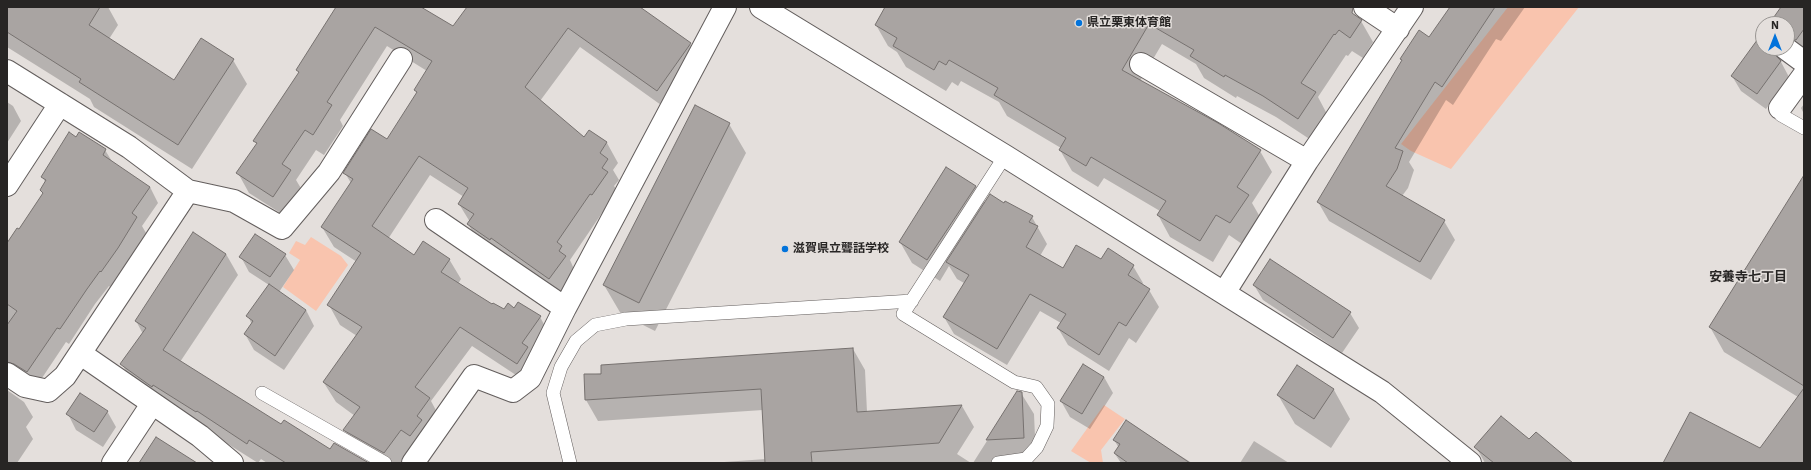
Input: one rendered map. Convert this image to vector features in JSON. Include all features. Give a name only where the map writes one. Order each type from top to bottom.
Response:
[{"type":"street","points":[[413,463],[474,376],[513,391],[530,378],[565,308],[725,7]]},
{"type":"street","points":[[760,7],[1005,156],[1382,392],[1470,463]]},
{"type":"street","points":[[1365,7],[1398,28]]},
{"type":"street","points":[[1224,293],[1307,162],[1412,7]]},
{"type":"street","points":[[1795,55],[1804,62]]},
{"type":"street","points":[[7,71],[129,147],[188,191],[234,202],[282,228],[329,172],[400,59]]},
{"type":"street","points":[[1141,64],[1307,162]]},
{"type":"street","points":[[1780,108],[1804,75]]},
{"type":"street","points":[[7,185],[60,104]]},
{"type":"street","points":[[7,374],[25,386],[48,391],[65,376],[188,191]]},
{"type":"street","points":[[436,220],[565,308]]},
{"type":"street","points":[[81,354],[200,436],[232,463]]},
{"type":"street","points":[[113,463],[152,404]]},
{"type":"lane","points":[[1780,108],[1781,115],[1804,128]]},
{"type":"lane","points":[[998,463],[1026,459],[1037,447],[1047,426],[1048,404],[1036,387],[1014,382],[904,314],[1005,156]]},
{"type":"lane","points":[[570,463],[553,393],[560,367],[576,341],[594,324],[626,319],[912,301]]},
{"type":"lane","points":[[262,393],[385,463]]},
{"type":"shaded area","points":[[1508,7],[1579,7],[1451,169],[1411,151],[1401,144]]},
{"type":"shaded area","points":[[311,237],[341,256],[348,265],[316,311],[283,287],[300,260],[289,253],[296,241],[305,245]]},
{"type":"shaded area","points":[[1104,405],[1125,419],[1101,450],[1103,463],[1091,463],[1071,451]]},
{"type":"building","points":[[7,7],[100,7],[89,25],[174,80],[201,38],[234,59],[178,145],[79,82],[81,79],[7,32]]},
{"type":"building","points":[[336,7],[421,7],[453,26],[467,7],[640,7],[691,43],[657,91],[568,28],[525,87],[584,137],[589,130],[607,142],[600,153],[608,159],[602,168],[608,172],[592,195],[590,194],[557,242],[562,246],[559,251],[566,256],[549,279],[491,238],[490,240],[467,224],[474,214],[458,204],[468,188],[419,156],[372,226],[414,255],[423,241],[450,259],[441,272],[492,304],[493,303],[504,309],[508,303],[514,308],[518,302],[541,316],[522,343],[528,347],[517,364],[460,327],[415,387],[430,398],[417,416],[422,420],[410,436],[401,430],[384,453],[343,430],[360,407],[323,382],[362,327],[327,305],[361,253],[321,227],[353,179],[343,173],[371,129],[387,139],[417,92],[414,90],[432,61],[375,27],[327,102],[332,105],[313,135],[305,130],[282,164],[291,170],[273,197],[236,173],[257,143],[253,141],[299,72],[296,70]]},
{"type":"building","points":[[885,7],[1353,7],[1352,13],[1362,20],[1350,38],[1339,30],[1335,35],[1334,34],[1301,83],[1316,92],[1298,119],[1263,96],[1225,75],[1224,77],[1190,56],[1194,50],[1149,24],[1122,70],[1218,123],[1261,150],[1237,187],[1249,195],[1230,223],[1216,215],[1200,241],[1157,215],[1166,201],[1091,157],[1086,166],[1059,150],[1066,138],[994,95],[998,88],[949,60],[946,65],[939,61],[934,70],[893,46],[897,38],[875,25]]},
{"type":"building","points":[[1450,7],[1495,7],[1442,87],[1435,82],[1395,148],[1403,151],[1397,169],[1386,186],[1445,220],[1420,262],[1317,202],[1402,60],[1400,59],[1419,30],[1429,37]]},
{"type":"building","points":[[1781,7],[1804,7],[1804,29],[1796,40],[1795,16],[1775,16]]},
{"type":"building","points":[[1755,43],[1755,56],[1777,56],[1781,61],[1757,94],[1731,76]]},
{"type":"building","points":[[695,105],[730,123],[639,303],[603,285]]},
{"type":"building","points":[[69,132],[76,137],[79,132],[106,149],[103,155],[150,187],[132,213],[137,217],[118,248],[87,289],[60,329],[57,328],[27,372],[14,364],[7,362],[7,325],[17,311],[7,304],[7,243],[17,228],[19,229],[43,193],[40,190],[46,180],[41,177]]},
{"type":"building","points":[[946,167],[976,186],[927,260],[899,242]]},
{"type":"building","points":[[1804,175],[1804,386],[1709,327]]},
{"type":"building","points":[[990,194],[1004,203],[1005,201],[1033,216],[1029,222],[1038,226],[1026,247],[1063,268],[1076,245],[1101,259],[1108,248],[1134,265],[1128,275],[1150,289],[1126,326],[1119,322],[1099,355],[1057,328],[1066,314],[1030,294],[997,349],[943,317],[969,275],[946,262]]},
{"type":"building","points":[[193,232],[226,254],[163,350],[281,424],[284,420],[330,449],[334,443],[369,463],[286,463],[249,440],[247,444],[197,411],[196,412],[153,385],[152,387],[120,364],[146,328],[135,321]]},
{"type":"building","points":[[255,234],[286,254],[270,277],[239,257]]},
{"type":"building","points":[[1270,259],[1351,312],[1333,338],[1253,285]]},
{"type":"building","points":[[269,284],[306,310],[275,356],[244,334],[253,321],[246,316]]},
{"type":"building","points":[[853,348],[857,412],[962,405],[939,443],[811,452],[812,463],[765,463],[761,389],[585,400],[584,374],[601,374],[601,365]]},
{"type":"building","points":[[1083,364],[1104,377],[1082,414],[1060,401]]},
{"type":"building","points":[[1297,365],[1334,389],[1314,419],[1277,395]]},
{"type":"building","points":[[1804,388],[1804,463],[1663,463],[1690,412],[1760,448]]},
{"type":"building","points":[[1017,391],[1022,392],[1024,438],[986,440]]},
{"type":"building","points":[[80,393],[108,411],[94,432],[66,414]]},
{"type":"building","points":[[1501,416],[1529,439],[1536,432],[1573,463],[1494,463],[1474,447]]},
{"type":"building","points":[[1126,420],[1190,463],[1128,463],[1114,453],[1120,444],[1113,440]]},
{"type":"building","points":[[156,437],[197,463],[139,463]]},
{"type":"place","name":"県立栗東体育館","points":[[1079,23]]},
{"type":"place","name":"滋賀県立聾話学校","points":[[785,249]]},
{"type":"district","name":"安養寺七丁目","points":[[1748,277]]}]
